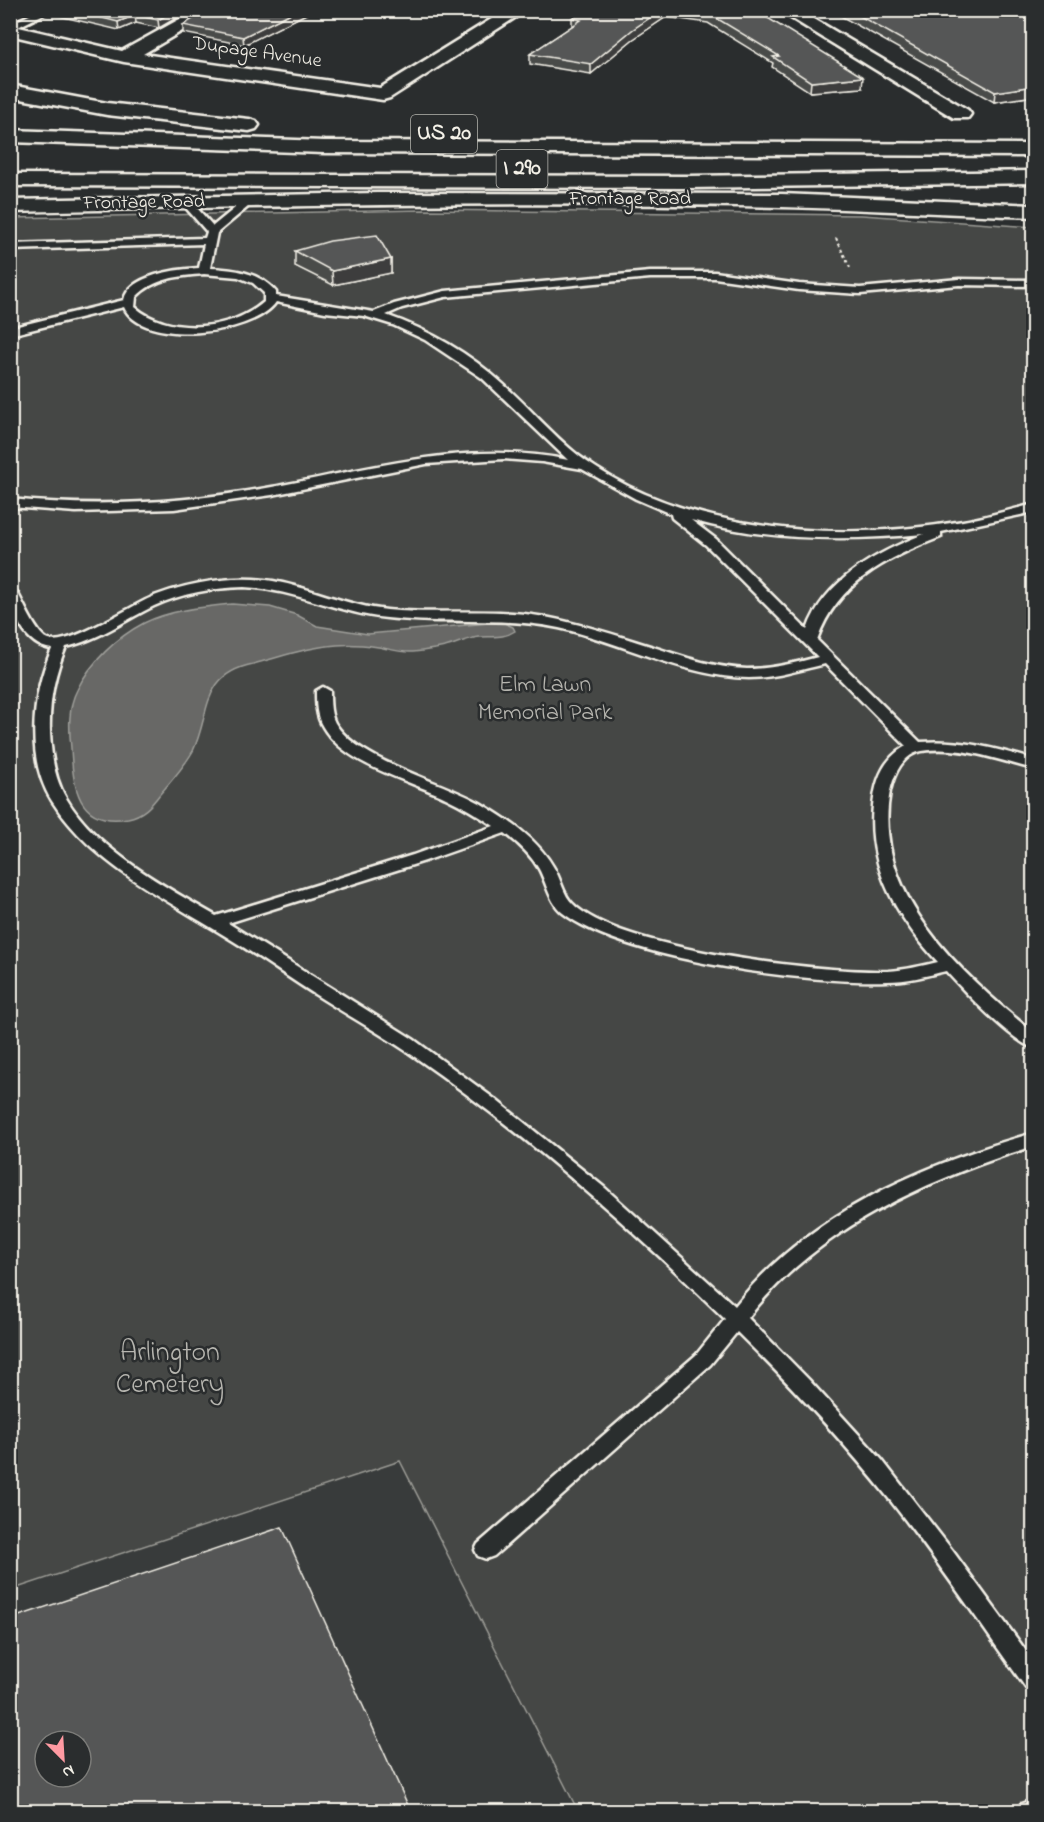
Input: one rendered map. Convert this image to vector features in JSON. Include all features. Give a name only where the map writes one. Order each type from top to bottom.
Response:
[{"type":"main road","points":[[124,57],[210,10]]},
{"type":"main road","name":"Dupage Avenue","points":[[10,29],[124,57],[383,93],[519,10]]},
{"type":"main road","points":[[786,10],[961,114]]},
{"type":"main road","name":"US 20","points":[[10,91],[107,109],[314,130],[880,149]]},
{"type":"main road","name":"I 290","points":[[10,136],[324,147],[1034,150]]},
{"type":"main road","name":"I 290","points":[[80,161],[345,168],[1034,172]]},
{"type":"main road","name":"US 20","points":[[10,180],[654,182],[1034,177]]},
{"type":"main road","name":"Frontage Road","points":[[10,206],[185,201],[748,200],[1034,211]]},
{"type":"lane","points":[[10,29],[48,10]]},
{"type":"lane","points":[[185,201],[211,237]]},
{"type":"lane","points":[[204,271],[211,237],[250,201]]},
{"type":"lane","points":[[10,247],[211,237]]},
{"type":"lane","points":[[10,332],[128,302],[134,292],[150,281],[173,274],[204,271],[230,273],[257,280],[265,286],[271,298]]},
{"type":"lane","points":[[375,316],[398,306],[445,294],[650,275],[716,275],[799,287],[860,291],[989,281],[1034,283]]},
{"type":"lane","points":[[128,302],[133,314],[141,319],[164,327],[191,329],[221,327],[248,320],[266,309],[271,298]]},
{"type":"lane","points":[[271,298],[375,316],[419,334],[469,362],[512,398],[575,459],[669,509],[711,542],[916,747]]},
{"type":"lane","points":[[10,503],[49,508],[92,509],[176,505],[275,490],[404,463],[472,454],[563,461],[591,469]]},
{"type":"lane","points":[[669,509],[710,520],[782,531],[869,533],[914,531],[962,525],[1034,508]]},
{"type":"lane","points":[[810,639],[814,623],[842,588],[893,554],[923,539],[962,525]]},
{"type":"lane","points":[[10,592],[37,638],[43,643],[60,646],[82,638],[132,610],[160,599],[208,586],[251,584],[290,589],[349,607],[386,614],[412,616],[496,614],[544,621],[694,664],[742,673],[784,670],[830,659]]},
{"type":"lane","points":[[60,646],[47,679],[41,709],[48,768],[56,795],[77,823],[105,852],[137,877],[214,922],[409,1044],[476,1093],[609,1200],[680,1264],[850,1437],[900,1498],[1034,1681]]},
{"type":"lane","points":[[323,691],[322,703],[331,728],[345,742],[391,768],[443,789],[507,827],[544,863],[567,908],[584,920],[607,931],[646,944],[697,956],[849,975],[913,974],[949,965]]},
{"type":"lane","points":[[1034,765],[962,746],[940,744],[916,747],[902,754],[885,778],[879,837],[887,870],[923,935],[980,997],[1034,1042]]},
{"type":"lane","points":[[214,922],[418,858],[507,827]]},
{"type":"lane","points":[[486,1550],[703,1360],[723,1339],[762,1286],[806,1247],[856,1215],[933,1174],[1034,1139]]},
{"type":"path","points":[[836,238],[860,291]]},
{"type":"shaded area","points":[[232,604],[270,607],[297,615],[317,626],[368,634],[489,623],[504,623],[513,627],[515,631],[502,636],[475,638],[445,647],[413,652],[362,645],[326,646],[236,669],[215,686],[193,751],[150,806],[128,818],[111,819],[98,816],[88,810],[76,789],[70,726],[74,697],[89,670],[114,643],[144,623],[176,612]]},
{"type":"shaded area","points":[[401,1461],[578,1811],[11,1811],[10,1590]]},
{"type":"green space","name":"Elm Lawn Memorial Park","points":[[423,210],[862,215],[1033,227],[1033,1811],[578,1811],[400,1461],[11,1590],[10,218]]},
{"type":"building","points":[[71,10],[175,10],[158,20],[135,15],[118,22]]},
{"type":"building","points":[[207,10],[297,10],[243,37],[183,25]]},
{"type":"building","points":[[584,10],[661,10],[632,30],[591,64],[530,54],[581,20],[572,18]]},
{"type":"building","points":[[689,10],[755,10],[863,77],[811,82],[773,57],[779,56],[708,13]]},
{"type":"building","points":[[849,10],[1034,10],[1034,86],[995,92]]},
{"type":"building","points":[[377,235],[391,259],[332,271],[295,251],[330,241]]},
{"type":"building","points":[[282,1527],[411,1812],[10,1812],[10,1619]]},
{"type":"park label","name":"Arlington Cemetery","points":[[170,1369]]}]
